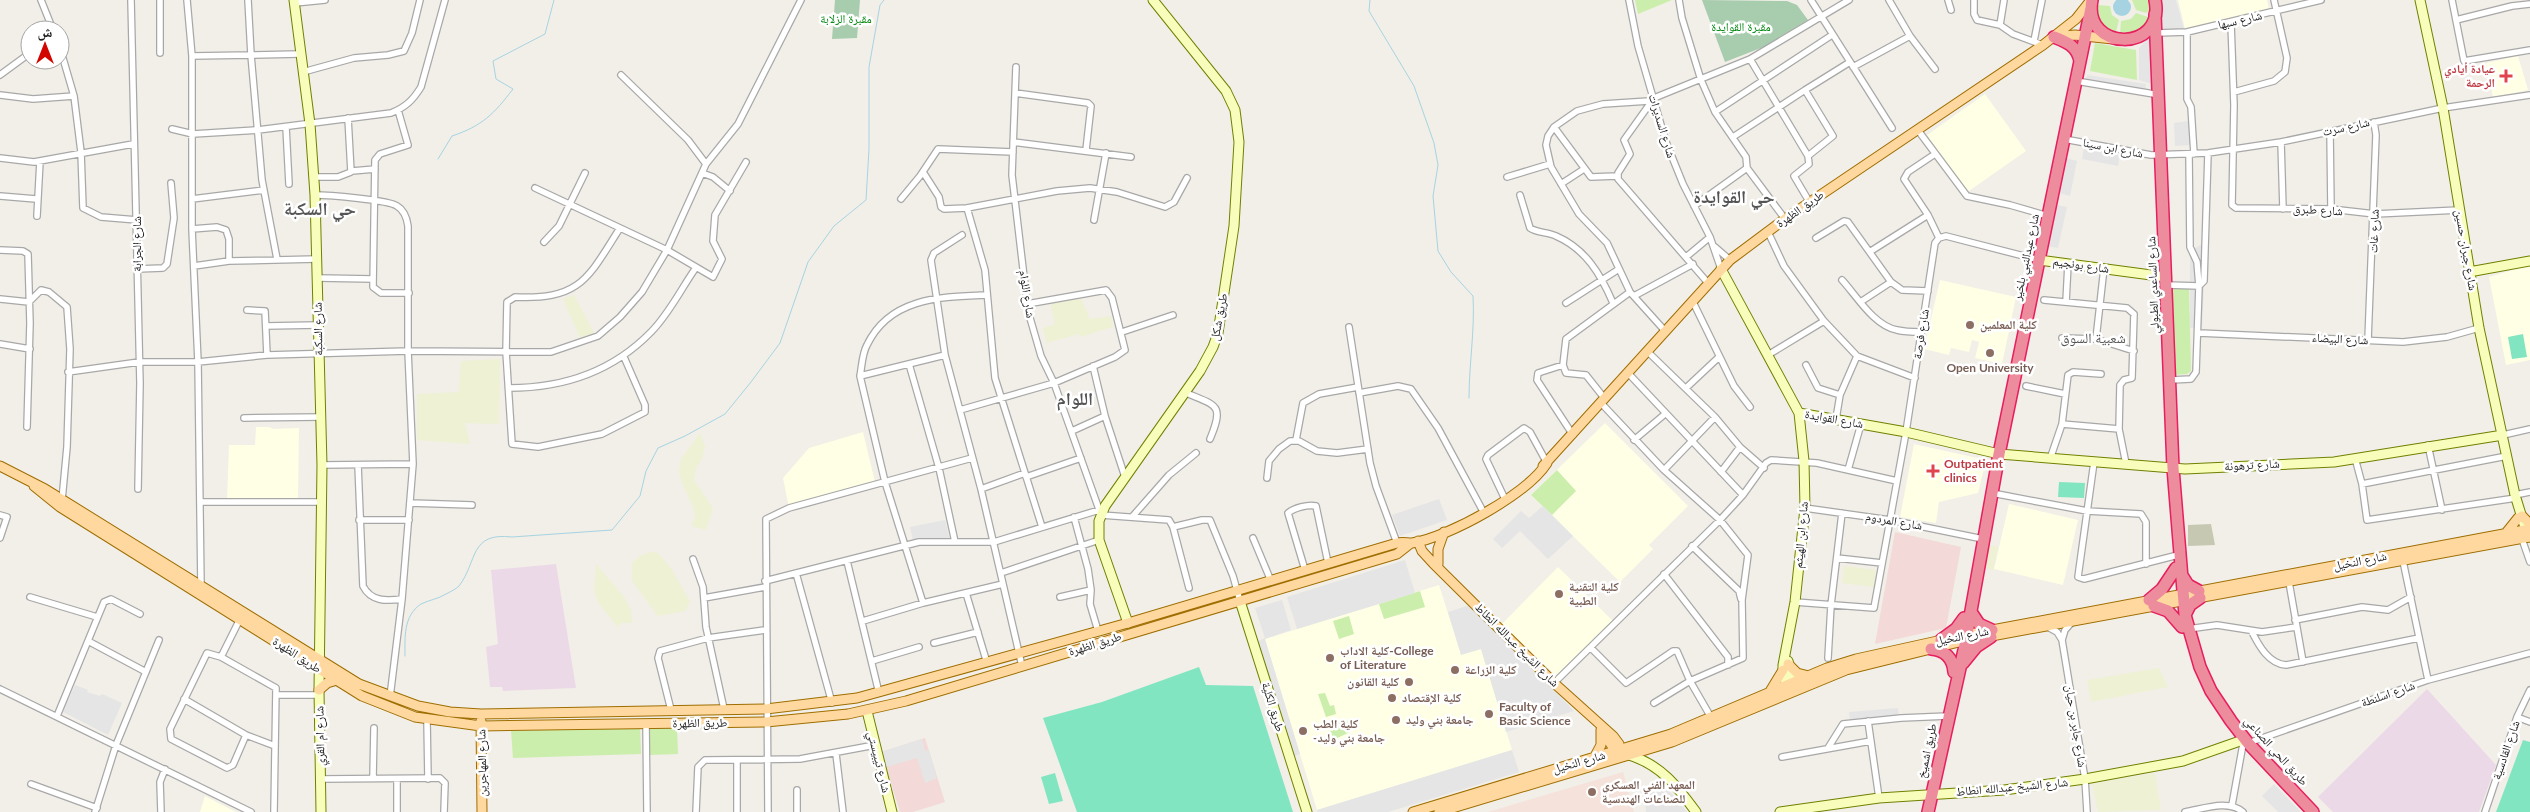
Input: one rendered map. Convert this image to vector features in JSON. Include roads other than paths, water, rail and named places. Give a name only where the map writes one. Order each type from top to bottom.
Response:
[{"type":"highway","name":"شارع عبدالنبي بلخير","points":[[1957,670],[1999,454],[2092,3]]},
{"type":"highway","points":[[2092,3],[2098,28],[2116,39],[2129,40],[2142,35],[2151,26],[2156,4]]},
{"type":"highway","name":"شارع الساعدي الطبولي","points":[[2156,4],[2173,468],[2180,598]]},
{"type":"highway","points":[[2054,37],[2070,44],[2076,50],[2080,62]]},
{"type":"highway","points":[[2185,615],[2190,605],[2200,595],[2178,571],[2152,603],[2168,611],[2185,628]]},
{"type":"highway","name":"طريق الحي الصناعي","points":[[2180,598],[2185,615],[2185,628]]},
{"type":"highway","name":"طريق الحي الصناعي","points":[[2180,598],[2185,628],[2196,670],[2208,694],[2277,784],[2305,812]]},
{"type":"highway","points":[[1931,649],[1937,649],[1948,655],[1957,670],[1970,654],[1992,634],[1979,624],[1969,610],[1956,628],[1941,640]]},
{"type":"highway","name":"طريق اشميخ","points":[[1928,812],[1957,670]]},
{"type":"highway","name":"طريق الحي الصناعي","points":[[2244,742],[2313,812]]},
{"type":"main road","name":"طريق شكل","points":[[1128,623],[1099,540],[1100,513],[1206,361],[1218,332],[1234,226],[1239,124],[1232,100],[1226,91],[1153,0]]},
{"type":"main road","name":"شارع جبران حسين","points":[[2420,0],[2443,108],[2479,328],[2520,517],[2527,534]]},
{"type":"main road","name":"شارع السكبة","points":[[295,2],[310,124],[315,195],[322,465],[320,660]]},
{"type":"main road","name":"طريق الظهرة","points":[[61,503],[360,684],[390,697],[418,706],[444,711],[481,714],[766,709],[832,703],[879,694],[1019,655],[1397,543],[1414,542],[1444,532],[1487,511],[1528,484],[1730,260],[1785,219],[2043,45],[2076,19],[2092,3]]},
{"type":"main road","points":[[2054,37],[2086,36],[2116,39]]},
{"type":"main road","name":"شارع بونجيم","points":[[2039,260],[2104,268],[2166,281]]},
{"type":"main road","points":[[2469,272],[2530,261]]},
{"type":"main road","name":"شارع القوايدة","points":[[1721,269],[1799,413],[1906,432],[1999,454]]},
{"type":"main road","name":"شارع ابن الهيثم","points":[[1786,663],[1795,602],[1805,508],[1804,462],[1799,413]]},
{"type":"main road","name":"شارع ترهونة","points":[[1999,454],[2173,468],[2334,462],[2428,445],[2503,435]]},
{"type":"main road","name":"طريق الظهرة","points":[[1487,511],[1547,463]]},
{"type":"main road","name":"طريق الظهرة","points":[[0,466],[30,482],[319,670],[374,702],[427,720],[481,726],[766,722],[867,711],[1240,601],[1404,550],[1414,542]]},
{"type":"main road","points":[[2506,533],[2520,517]]},
{"type":"main road","points":[[1438,564],[1438,549],[1444,532]]},
{"type":"main road","name":"شارع النخيل","points":[[2200,595],[2506,533],[2527,534]]},
{"type":"main road","name":"شارع النخيل","points":[[1992,634],[2180,598],[2289,582],[2403,561],[2527,534]]},
{"type":"main road","name":"شارع الشيخ عبدالله انطاط","points":[[1414,542],[1554,682],[1615,739],[1618,754]]},
{"type":"main road","name":"شارع الشيخ عبدالله انطاط","points":[[1414,542],[1444,572]]},
{"type":"main road","points":[[1404,550],[1427,557]]},
{"type":"main road","name":"طريق الكلية","points":[[1240,601],[1307,812]]},
{"type":"main road","name":"شارع النخيل","points":[[1629,755],[1698,733],[1792,688],[1810,676],[1856,659],[1941,640],[2048,627],[2152,603]]},
{"type":"main road","name":"شارع النخيل","points":[[1439,812],[1618,754],[1639,744],[1712,718],[1769,694],[1846,670],[1931,649],[1963,638]]},
{"type":"main road","name":"شارع ام القري","points":[[320,660],[321,812]]},
{"type":"main road","points":[[1786,663],[1797,673],[1810,676]]},
{"type":"main road","points":[[1786,663],[1792,688]]},
{"type":"main road","points":[[1769,694],[1786,663]]},
{"type":"main road","points":[[319,692],[327,683],[337,680]]},
{"type":"main road","name":"شارع تيبيستي","points":[[867,711],[890,812]]},
{"type":"main road","name":"شارع المهاجرين","points":[[481,714],[482,812]]},
{"type":"main road","name":"شارع الشيخ عبدالله انطاط","points":[[1592,718],[1618,754],[1629,755],[1650,763],[1663,772],[1696,812]]},
{"type":"main road","points":[[1594,758],[1601,745],[1601,730]]},
{"type":"main road","points":[[1615,739],[1627,744],[1639,744]]},
{"type":"main road","name":"شارع الشيخ عبدالله انطاط","points":[[1780,812],[1879,798],[2024,788],[2085,779],[2182,761],[2244,742]]},
{"type":"main road","name":"شارع النخيل","points":[[1413,812],[1594,758],[1618,754]]},
{"type":"street","points":[[41,0],[49,20]]},
{"type":"street","name":"شارع الجرابة","points":[[131,0],[133,144],[137,220],[138,489]]},
{"type":"street","points":[[160,0],[160,53]]},
{"type":"street","points":[[187,0],[192,56],[192,229],[198,362],[201,586]]},
{"type":"street","points":[[248,0],[251,55],[264,190],[278,259]]},
{"type":"street","points":[[295,2],[325,0]]},
{"type":"street","points":[[303,72],[354,58],[388,55],[404,51],[412,33],[420,0]]},
{"type":"street","points":[[172,128],[193,134],[258,130],[391,113],[398,110],[415,98],[421,87],[445,0]]},
{"type":"street","points":[[68,372],[139,362],[198,362],[266,355],[408,351],[551,352],[586,341],[603,332],[620,317],[642,292],[667,250],[706,164],[738,124],[801,0]]},
{"type":"street","name":"شارع السديرات","points":[[1629,0],[1638,46],[1652,100],[1668,147],[1714,246],[1721,269]]},
{"type":"street","points":[[1679,0],[1682,18],[1701,80],[1714,112],[1746,156],[1747,168],[1785,219]]},
{"type":"street","points":[[1811,0],[1892,128]]},
{"type":"street","points":[[1666,332],[1632,294],[1607,242],[1587,225],[1560,184],[1550,164],[1546,145],[1548,136],[1554,128],[1577,111],[1589,107],[1652,100],[1750,59],[1849,0]]},
{"type":"street","points":[[1889,0],[1910,36],[1935,69]]},
{"type":"street","points":[[1948,0],[1951,10]]},
{"type":"street","points":[[1974,0],[1974,14],[1977,20],[2000,25],[2008,32],[2043,45]]},
{"type":"street","points":[[2000,25],[2004,0]]},
{"type":"street","points":[[2034,41],[2042,0]]},
{"type":"street","points":[[2234,92],[2274,81],[2285,72],[2287,58],[2274,0]]},
{"type":"street","name":"شارع سبها","points":[[2157,33],[2187,32],[2321,0]]},
{"type":"street","points":[[2452,0],[2464,61],[2530,50]]},
{"type":"street","points":[[2456,20],[2512,6],[2530,4]]},
{"type":"street","points":[[2231,23],[2234,92],[2233,151]]},
{"type":"street","points":[[2171,380],[2189,380],[2194,376],[2199,333],[2199,286],[2196,262],[2190,246],[2192,154],[2191,107],[2187,99],[2187,32]]},
{"type":"street","points":[[1714,112],[1832,35]]},
{"type":"street","points":[[1733,137],[1805,90],[1852,64],[1910,36]]},
{"type":"street","points":[[192,56],[300,54]]},
{"type":"street","points":[[1750,59],[1808,156],[1809,164],[1794,176],[1810,203]]},
{"type":"street","points":[[0,75],[20,60]]},
{"type":"street","name":"شارع اللوام","points":[[1016,67],[1013,142],[1014,200],[1027,304],[1041,356],[1054,383],[1072,430],[1100,513]]},
{"type":"street","points":[[66,70],[74,96],[81,152],[83,208],[101,217],[137,220]]},
{"type":"street","points":[[621,75],[688,140],[706,164]]},
{"type":"street","points":[[2076,80],[2160,95]]},
{"type":"street","points":[[1805,90],[1833,136],[1808,156]]},
{"type":"street","points":[[1015,92],[1088,103],[1091,106],[1086,150]]},
{"type":"street","points":[[0,95],[33,99],[74,96]]},
{"type":"street","name":"شارع سرت","points":[[2162,155],[2233,151],[2443,108],[2530,95]]},
{"type":"street","points":[[1617,176],[1630,154],[1624,140],[1652,100]]},
{"type":"street","points":[[398,110],[408,145],[377,156],[375,169],[373,279],[374,287],[381,293],[409,293]]},
{"type":"street","points":[[314,177],[348,175],[352,170],[348,118]]},
{"type":"street","name":"شارع غات","points":[[2368,340],[2374,214],[2376,135],[2374,122]]},
{"type":"street","points":[[286,127],[289,184]]},
{"type":"street","points":[[1554,128],[1591,177],[1617,176]]},
{"type":"street","points":[[1917,129],[1970,198],[2010,205],[2048,216]]},
{"type":"street","points":[[2330,131],[2331,209]]},
{"type":"street","name":"شارع ابن سينا","points":[[2064,139],[2162,155]]},
{"type":"street","points":[[1013,142],[1131,156]]},
{"type":"street","points":[[2281,142],[2283,209]]},
{"type":"street","points":[[0,158],[26,162],[40,161],[133,144]]},
{"type":"street","points":[[901,199],[923,172],[938,149],[1013,152]]},
{"type":"street","name":"شارع طبرق","points":[[2233,151],[2232,205],[2236,208],[2331,209],[2374,214],[2459,210]]},
{"type":"street","points":[[1094,220],[1106,153]]},
{"type":"street","points":[[2199,286],[2204,281],[2206,263],[2208,153]]},
{"type":"street","points":[[1935,154],[1908,172],[1904,179],[1928,215],[1939,238]]},
{"type":"street","points":[[37,216],[36,199],[40,161]]},
{"type":"street","points":[[535,188],[667,250],[696,269],[713,277],[722,260],[713,241],[715,215],[746,162]]},
{"type":"street","points":[[1507,177],[1550,164]]},
{"type":"street","points":[[1694,206],[1747,168]]},
{"type":"street","points":[[352,170],[375,169]]},
{"type":"street","points":[[1560,184],[1584,169]]},
{"type":"street","points":[[923,172],[934,187],[942,208],[967,208],[1057,191],[1100,188],[1164,207],[1174,202],[1187,178]]},
{"type":"street","points":[[544,242],[560,226],[585,173]]},
{"type":"street","points":[[702,173],[713,177],[730,191]]},
{"type":"street","points":[[1617,176],[1708,283]]},
{"type":"street","points":[[137,269],[163,268],[167,264],[174,218],[171,183]]},
{"type":"street","points":[[192,199],[264,190]]},
{"type":"street","points":[[315,195],[335,194],[374,202],[389,202],[399,207],[407,220],[408,351],[413,464],[402,599],[390,697]]},
{"type":"street","points":[[1520,195],[1530,228],[1563,238],[1582,251],[1602,279],[1613,303]]},
{"type":"street","points":[[0,196],[36,199]]},
{"type":"street","points":[[967,208],[985,270],[993,365],[1002,400],[1042,526]]},
{"type":"street","points":[[1871,252],[1928,215]]},
{"type":"street","points":[[1816,238],[1846,221],[1892,282],[1902,290],[1928,291]]},
{"type":"street","points":[[192,229],[217,227],[226,230],[229,239],[229,261]]},
{"type":"street","points":[[620,228],[591,274],[572,289],[510,298],[507,310],[506,352],[510,388],[510,439],[514,446],[538,447],[602,434],[646,410],[624,357]]},
{"type":"street","points":[[1768,232],[1784,266],[1824,321],[1857,356],[1915,378]]},
{"type":"street","points":[[962,235],[932,255],[936,297],[945,355],[981,489],[1022,666]]},
{"type":"street","name":"شارع بونجيم","points":[[1939,238],[1946,236],[2039,260]]},
{"type":"street","points":[[1686,257],[1710,237]]},
{"type":"street","name":"شارع فرصة","points":[[1831,605],[1874,608],[1906,432],[1935,243],[1939,238]]},
{"type":"street","name":"شارع السديرات","points":[[1714,246],[1730,260]]},
{"type":"street","points":[[0,250],[27,253],[30,302],[27,427]]},
{"type":"street","points":[[194,266],[229,261],[317,259]]},
{"type":"street","points":[[1654,703],[1690,681],[1743,658],[1742,600],[1748,555],[1720,520],[1664,470],[1634,440],[1603,401],[1586,375],[1566,373],[1563,366],[1566,339],[1595,319],[1613,303],[1693,264]]},
{"type":"street","points":[[2066,302],[2068,264]]},
{"type":"street","points":[[2096,339],[2104,268]]},
{"type":"street","points":[[510,388],[536,387],[566,382],[598,370],[624,357],[659,323],[696,269]]},
{"type":"street","points":[[1566,302],[1619,269]]},
{"type":"street","points":[[318,278],[373,279]]},
{"type":"street","points":[[1842,280],[1887,326],[1896,330],[1921,332]]},
{"type":"street","points":[[2166,281],[2199,286]]},
{"type":"street","points":[[1862,301],[1892,282]]},
{"type":"street","points":[[30,302],[41,290],[49,292],[67,307],[67,447],[61,503]]},
{"type":"street","points":[[960,410],[1002,400],[1054,383],[1125,350],[1112,298],[1106,290],[1027,304]]},
{"type":"street","points":[[923,603],[885,482],[860,376],[866,346],[882,324],[912,304],[936,297],[987,295]]},
{"type":"street","points":[[0,299],[30,302]]},
{"type":"street","points":[[2044,300],[2126,308],[2133,312],[2134,351],[2132,378],[2124,380],[2120,385],[2119,429],[2126,464]]},
{"type":"street","points":[[1693,302],[1734,386],[1750,407]]},
{"type":"street","points":[[247,310],[265,310],[266,355]]},
{"type":"street","points":[[1122,332],[1173,315]]},
{"type":"street","points":[[1768,355],[1824,321]]},
{"type":"street","points":[[266,326],[318,325]]},
{"type":"street","points":[[1349,327],[1368,450],[1376,486],[1397,543]]},
{"type":"street","name":"شارع البيضاء","points":[[2199,333],[2368,340],[2426,340],[2479,328]]},
{"type":"street","points":[[2062,338],[2096,339],[2134,351]]},
{"type":"street","points":[[0,344],[30,349]]},
{"type":"street","points":[[1648,352],[1715,417],[1740,447],[1764,468]]},
{"type":"street","points":[[860,376],[945,355]]},
{"type":"street","points":[[1836,419],[1840,395],[1857,356]]},
{"type":"street","points":[[1686,388],[1719,357]]},
{"type":"street","points":[[909,364],[939,468],[956,542]]},
{"type":"street","points":[[1806,365],[1818,388],[1840,395]]},
{"type":"street","points":[[1094,366],[1105,416],[1126,477]]},
{"type":"street","points":[[1563,366],[1538,373],[1537,380],[1573,435]]},
{"type":"street","points":[[2050,459],[2062,424],[2067,377],[2070,372],[2101,374]]},
{"type":"street","points":[[1628,373],[1743,495]]},
{"type":"street","points":[[1296,440],[1303,403],[1319,394],[1398,386],[1411,389],[1438,428],[1487,511]]},
{"type":"street","points":[[2026,386],[2065,394]]},
{"type":"street","points":[[1184,392],[1214,405],[1217,410],[1218,418],[1210,440]]},
{"type":"street","points":[[1634,440],[1665,414]]},
{"type":"street","points":[[1072,430],[1105,416]]},
{"type":"street","points":[[244,418],[321,417]]},
{"type":"street","points":[[1664,470],[1715,417]]},
{"type":"street","points":[[1848,470],[1861,424]]},
{"type":"street","points":[[2062,424],[2119,429]]},
{"type":"street","points":[[1504,497],[1486,459],[1488,455],[1524,428],[1530,432],[1547,463]]},
{"type":"street","points":[[2503,435],[2530,429]]},
{"type":"street","points":[[1296,440],[1317,451],[1368,450]]},
{"type":"street","points":[[1267,478],[1269,461],[1283,446],[1296,440]]},
{"type":"street","points":[[2428,445],[2442,510]]},
{"type":"street","points":[[1721,472],[1740,447]]},
{"type":"street","points":[[1132,516],[1169,475],[1196,453]]},
{"type":"street","points":[[2362,484],[2507,456]]},
{"type":"street","points":[[768,812],[765,630],[766,519],[788,508],[972,458]]},
{"type":"street","points":[[981,489],[1081,458]]},
{"type":"street","points":[[2355,458],[2362,484],[2367,520],[2442,510],[2516,497],[2530,492]]},
{"type":"street","points":[[1554,682],[1591,648],[1720,520],[1743,495],[1768,461],[1775,459],[1804,462],[1897,480]]},
{"type":"street","points":[[2094,462],[2078,577],[2084,579],[2178,555]]},
{"type":"street","points":[[322,465],[413,464]]},
{"type":"street","points":[[358,465],[361,580],[364,590],[378,600],[402,599]]},
{"type":"street","points":[[1992,493],[2087,510],[2144,516],[2146,522],[2146,564]]},
{"type":"street","points":[[200,502],[322,502]]},
{"type":"street","points":[[410,503],[472,505]]},
{"type":"street","points":[[1305,570],[1299,545],[1288,521],[1288,513],[1291,510],[1311,505],[1316,506],[1328,563]]},
{"type":"street","name":"شارع المردوم","points":[[1805,508],[1890,520],[1983,539]]},
{"type":"street","points":[[704,598],[765,584],[796,573],[904,545],[933,542],[994,542],[1042,526],[1100,513],[1166,518],[1173,528],[1189,588]]},
{"type":"street","points":[[1828,658],[1831,605],[1842,513]]},
{"type":"street","points":[[0,515],[6,517],[0,538]]},
{"type":"street","points":[[1074,518],[1091,590],[1090,604],[1098,631]]},
{"type":"street","points":[[359,520],[409,520]]},
{"type":"street","points":[[1173,528],[1202,520],[1210,520],[1238,590],[1240,601]]},
{"type":"street","points":[[2527,534],[2530,562]]},
{"type":"street","points":[[1253,538],[1271,580]]},
{"type":"street","points":[[1001,573],[1099,540]]},
{"type":"street","points":[[1692,546],[1738,591],[1742,600]]},
{"type":"street","points":[[1837,558],[1882,563]]},
{"type":"street","points":[[693,559],[700,573],[708,638],[724,709]]},
{"type":"street","points":[[847,561],[863,621],[879,694]]},
{"type":"street","points":[[2403,561],[2428,680]]},
{"type":"street","points":[[796,573],[832,703]]},
{"type":"street","points":[[1664,574],[1728,657],[1728,665]]},
{"type":"street","points":[[2289,582],[2303,662]]},
{"type":"street","points":[[863,621],[923,603],[1003,584]]},
{"type":"street","points":[[1060,597],[1091,590]]},
{"type":"street","points":[[966,593],[987,664]]},
{"type":"street","points":[[2185,628],[2217,625],[2252,632],[2362,607],[2388,610],[2411,597]]},
{"type":"street","points":[[30,598],[97,617]]},
{"type":"street","points":[[57,716],[97,617],[107,599],[111,599],[140,614]]},
{"type":"street","points":[[1795,602],[1831,605]]},
{"type":"street","points":[[221,657],[240,619]]},
{"type":"street","points":[[2062,640],[2065,630],[2072,622]]},
{"type":"street","points":[[2048,627],[2057,632],[2062,640]]},
{"type":"street","points":[[671,710],[659,652],[663,649],[708,638],[765,630]]},
{"type":"street","points":[[934,643],[978,632]]},
{"type":"street","points":[[2252,632],[2263,650],[2275,662],[2286,665],[2419,638]]},
{"type":"street","points":[[31,784],[96,810],[116,745],[159,640]]},
{"type":"street","name":"شارع جابر بن حيان","points":[[2062,640],[2085,779],[2087,812]]},
{"type":"street","points":[[88,642],[146,672]]},
{"type":"street","points":[[872,661],[919,648]]},
{"type":"street","points":[[1591,648],[1626,683],[1673,651],[1677,651],[1690,681],[1712,718]]},
{"type":"street","points":[[246,736],[233,765],[227,768],[174,740],[170,732],[184,699],[206,654],[209,652],[276,688],[274,812]]},
{"type":"street","name":"شارع اسلنطة","points":[[2244,742],[2428,680],[2530,653]]},
{"type":"street","points":[[0,689],[251,812]]},
{"type":"street","name":"شارع القادسية","points":[[2485,812],[2517,717],[2530,690]]},
{"type":"street","points":[[277,695],[319,692]]},
{"type":"street","points":[[184,699],[246,736],[274,746]]},
{"type":"street","points":[[1828,748],[1842,725],[1948,716]]},
{"type":"street","points":[[2517,717],[2530,722]]},
{"type":"street","points":[[427,720],[428,779]]},
{"type":"street","points":[[1868,722],[1879,798]]},
{"type":"street","points":[[646,724],[647,812]]},
{"type":"street","points":[[373,778],[374,728]]},
{"type":"street","points":[[1782,757],[1871,741]]},
{"type":"street","points":[[2232,805],[2244,742]]},
{"type":"street","points":[[696,812],[698,767],[700,762],[705,760],[768,760],[836,754],[875,745]]},
{"type":"street","points":[[836,754],[844,812]]},
{"type":"street","points":[[737,760],[737,812]]},
{"type":"street","points":[[161,812],[160,782],[165,769]]},
{"type":"street","points":[[321,779],[440,778],[444,782],[444,812]]},
{"type":"street","points":[[397,779],[397,812]]},
{"type":"street","points":[[796,790],[797,812]]},
{"type":"street","points":[[2185,812],[2232,805],[2243,812]]},
{"type":"water","points":[[2122,-2],[2128,1],[2131,7],[2128,13],[2122,16],[2116,13],[2113,7],[2116,1]]},
{"type":"waterway","points":[[438,159],[452,136],[472,128],[487,118],[513,89],[496,79],[493,61],[545,34],[554,0]]},
{"type":"waterway","points":[[405,656],[406,628],[415,609],[421,604],[443,596],[459,586],[465,577],[476,550],[481,544],[488,539],[498,537],[612,530],[640,496],[646,471],[658,448],[685,436],[725,414],[780,343],[808,262],[834,226],[866,200],[869,149],[869,67],[880,5],[884,0]]},
{"type":"waterway","points":[[1370,0],[1369,11],[1414,86],[1434,143],[1438,165],[1433,196],[1438,251],[1451,272],[1473,296],[1469,398]]},
{"type":"place","name":"عيادة أيادي الرحمة","points":[[2506,76]]},
{"type":"place","name":"كلية المعلمين","points":[[1970,325]]},
{"type":"place","name":"Open University","points":[[1990,353]]},
{"type":"place","name":"Outpatient clinics","points":[[1933,471]]},
{"type":"place","name":"كلية التقنية الطبية","points":[[1559,594]]},
{"type":"place","name":"كلية الاداب-College of Literature","points":[[1330,658]]},
{"type":"place","name":"كلية الزراعة","points":[[1455,670]]},
{"type":"place","name":"كلية القانون","points":[[1409,682]]},
{"type":"place","name":"كلية الإقتصاد","points":[[1392,698]]},
{"type":"place","name":"Faculty of Basic Science","points":[[1489,714]]},
{"type":"place","name":"جامعة بني وليد","points":[[1396,720]]},
{"type":"place","name":"كلية الطب -جامعة بني وليد","points":[[1303,731]]},
{"type":"place","name":"المعهد الفني العسكري للصناعات الهندسية","points":[[1592,792]]},
{"type":"district","name":"حي القوايدة","points":[[1734,197]]},
{"type":"district","name":"حي السكبة","points":[[320,209]]},
{"type":"district","name":"شعبية السوق","points":[[2093,338]]},
{"type":"district","name":"اللوام","points":[[1075,399]]},
{"type":"park label","name":"مقبرة الزلابة","points":[[846,19]]},
{"type":"park label","name":"مقبرة القوايدة","points":[[1741,27]]}]
